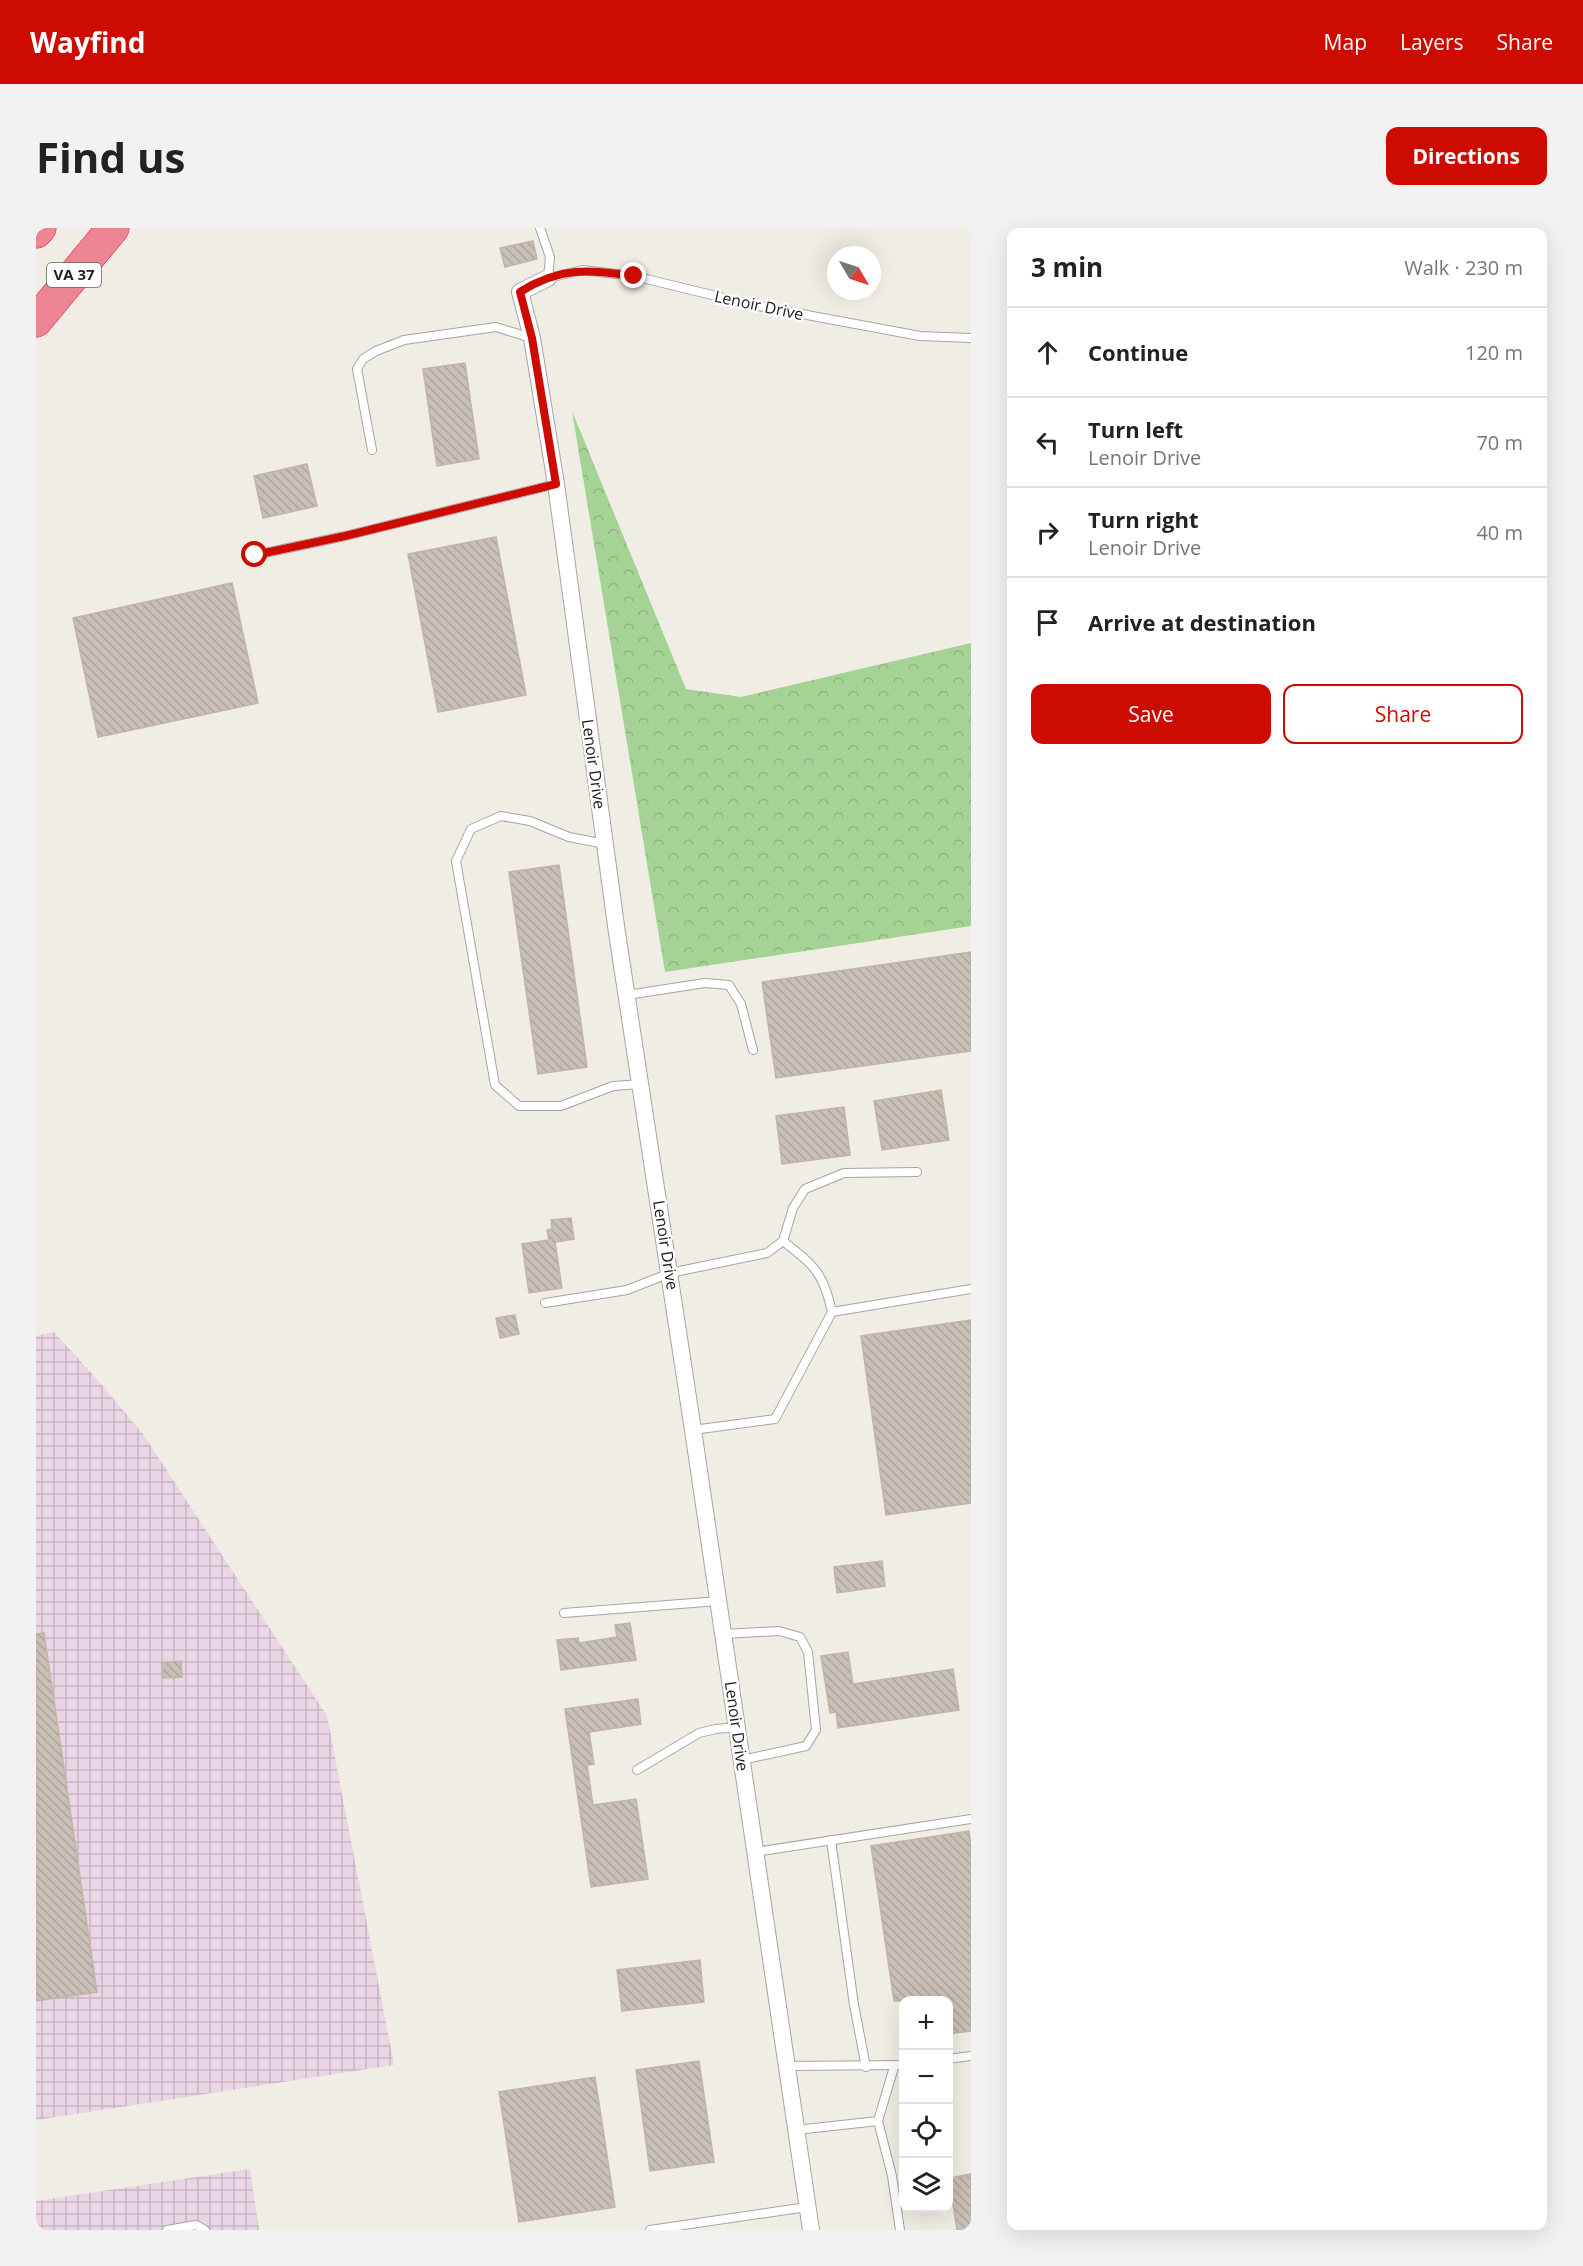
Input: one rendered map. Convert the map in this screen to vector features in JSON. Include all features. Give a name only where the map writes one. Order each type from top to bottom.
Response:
[{"type":"highway","points":[[36,232],[40,228]]},
{"type":"highway","name":"VA 37","points":[[36,321],[112,228]]},
{"type":"street","name":"Lenoir Drive","points":[[548,278],[520,292],[532,338],[556,484],[627,995],[811,2230]]},
{"type":"lane","points":[[540,228],[550,257],[548,278]]},
{"type":"lane","name":"Lenoir Drive","points":[[548,278],[583,270],[634,276],[753,305],[920,336],[971,338]]},
{"type":"lane","points":[[372,450],[357,369],[363,359],[404,340],[496,327],[532,338]]},
{"type":"lane","points":[[255,555],[345,536],[556,484]]},
{"type":"lane","points":[[605,844],[569,837],[530,821],[501,816],[471,829],[456,861],[495,1085],[519,1106],[561,1106],[612,1086],[641,1084]]},
{"type":"lane","points":[[627,995],[705,983],[729,985],[741,1004],[753,1050]]},
{"type":"lane","points":[[545,1303],[627,1290],[670,1273],[767,1253],[783,1241],[793,1208],[805,1189],[844,1173],[917,1172]]},
{"type":"lane","points":[[693,1430],[775,1419],[832,1312],[826,1287],[813,1266],[783,1241]]},
{"type":"lane","points":[[832,1312],[971,1289]]},
{"type":"lane","points":[[564,1613],[719,1601]]},
{"type":"lane","points":[[724,1634],[779,1631],[800,1637],[808,1652],[816,1730],[806,1746],[742,1760]]},
{"type":"lane","points":[[637,1770],[699,1733],[737,1727]]},
{"type":"lane","points":[[754,1852],[971,1819]]},
{"type":"lane","points":[[831,1840],[854,2005],[866,2067]]},
{"type":"lane","points":[[953,2058],[971,2056]]},
{"type":"lane","points":[[786,2066],[899,2066]]},
{"type":"lane","points":[[894,2067],[878,2121],[892,2176],[900,2230]]},
{"type":"lane","points":[[796,2130],[878,2121]]},
{"type":"lane","points":[[650,2230],[807,2207]]},
{"type":"lane","points":[[167,2230],[196,2225],[205,2230]]},
{"type":"shaded area","points":[[54,1332],[143,1434],[327,1716],[394,2065],[36,2120],[36,1336]]},
{"type":"shaded area","points":[[250,2169],[259,2230],[36,2230],[36,2201]]},
{"type":"green space","points":[[572,411],[686,689],[741,697],[971,643],[971,926],[665,972]]},
{"type":"building","points":[[533,241],[537,259],[505,267],[500,248]]},
{"type":"building","points":[[465,363],[479,459],[437,466],[423,369]]},
{"type":"building","points":[[307,464],[317,506],[263,518],[254,476]]},
{"type":"building","points":[[496,537],[526,695],[438,712],[408,554]]},
{"type":"building","points":[[232,583],[258,703],[98,737],[73,618]]},
{"type":"building","points":[[559,865],[587,1067],[538,1074],[509,872]]},
{"type":"building","points":[[971,952],[971,1051],[776,1078],[762,982]]},
{"type":"building","points":[[941,1090],[949,1140],[882,1150],[874,1101]]},
{"type":"building","points":[[844,1107],[850,1155],[782,1164],[776,1116]]},
{"type":"building","points":[[571,1218],[574,1239],[555,1242],[562,1288],[529,1293],[522,1244],[549,1240],[547,1230],[552,1229],[551,1220]]},
{"type":"building","points":[[515,1315],[519,1334],[500,1338],[496,1318]]},
{"type":"building","points":[[971,1320],[971,1503],[886,1515],[861,1336]]},
{"type":"building","points":[[882,1561],[885,1586],[837,1593],[834,1567]]},
{"type":"building","points":[[630,1623],[636,1660],[561,1670],[557,1640],[578,1638],[579,1643],[617,1637],[615,1625]]},
{"type":"building","points":[[44,1633],[97,1992],[36,2001],[36,1634]]},
{"type":"building","points":[[848,1652],[853,1684],[953,1669],[959,1710],[838,1728],[836,1712],[830,1713],[821,1656]]},
{"type":"building","points":[[181,1661],[182,1677],[163,1678],[162,1663]]},
{"type":"building","points":[[638,1699],[641,1724],[589,1732],[594,1764],[587,1765],[593,1805],[636,1799],[648,1879],[591,1887],[565,1709]]},
{"type":"building","points":[[969,1831],[971,1845],[971,2031],[953,2033],[953,1996],[899,1996],[899,2001],[894,2001],[871,1846]]},
{"type":"building","points":[[700,1960],[704,2002],[622,2011],[617,1970]]},
{"type":"building","points":[[699,2061],[714,2162],[650,2171],[636,2070]]},
{"type":"building","points":[[595,2077],[615,2207],[519,2222],[499,2092]]},
{"type":"building","points":[[971,2174],[971,2230],[957,2230],[953,2204],[953,2177]]},
{"type":"route","points":[[255,555],[345,536],[556,484],[532,338],[520,292],[559,274],[583,270],[634,276]]}]
